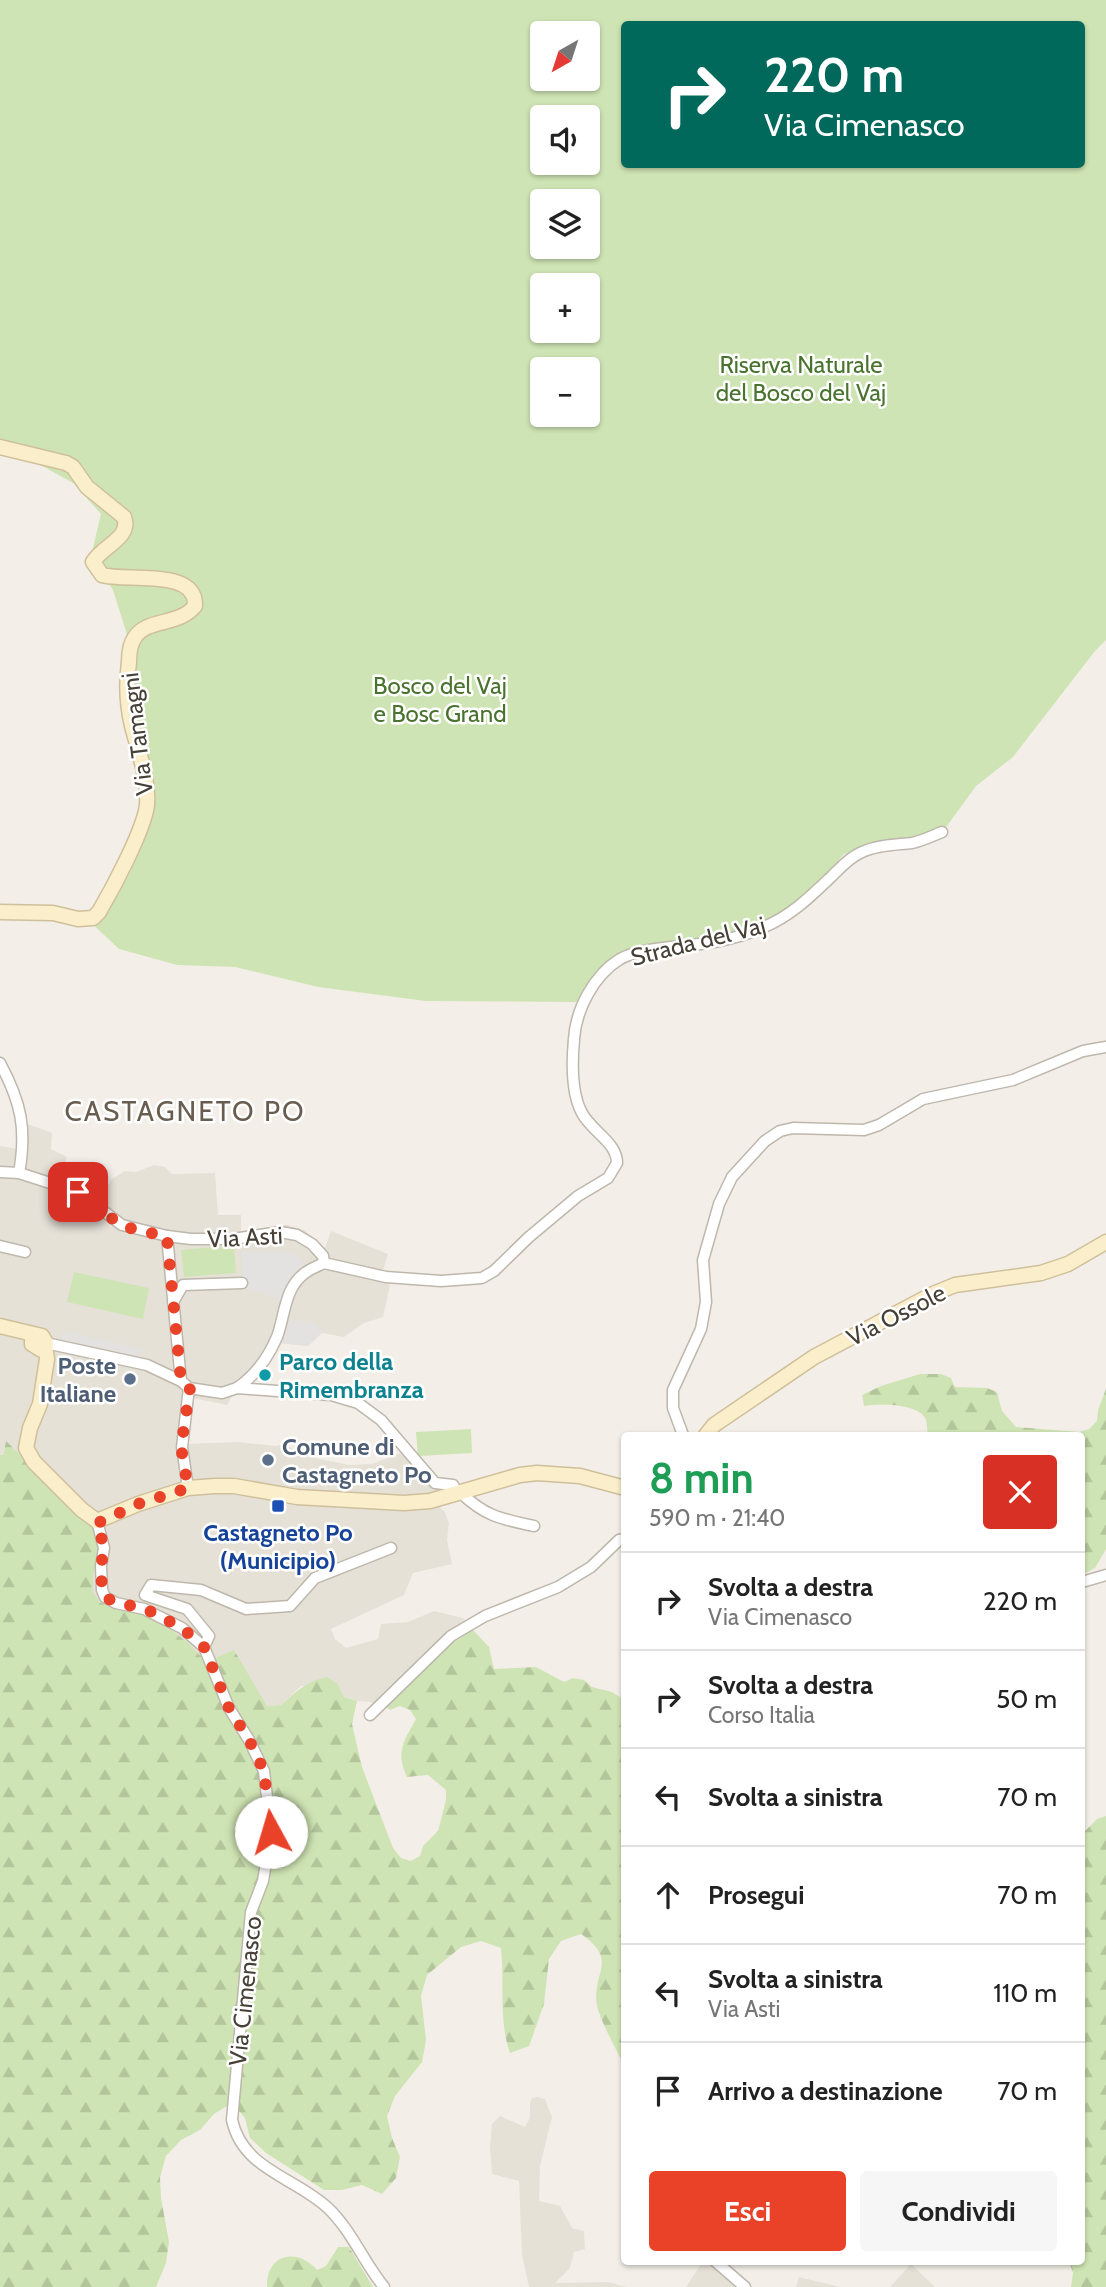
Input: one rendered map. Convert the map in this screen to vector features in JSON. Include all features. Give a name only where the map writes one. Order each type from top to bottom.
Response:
[{"type":"street","name":"Via Tamagni","points":[[0,447],[66,463],[73,467],[87,487],[124,517],[124,531],[93,562],[102,575],[173,582],[186,587],[193,594],[195,606],[188,615],[145,629],[136,635],[131,646],[127,687],[132,723],[142,762],[147,804],[140,830],[99,912],[93,918],[78,919],[53,913],[0,912]]},
{"type":"street","name":"Strada del Vaj","points":[[324,1263],[386,1277],[441,1281],[482,1278],[494,1270],[578,1196],[608,1178],[617,1163],[614,1148],[582,1113],[575,1085],[574,1038],[585,999],[598,980],[620,960],[635,954],[712,942],[763,928],[800,905],[861,852],[894,844],[914,843],[942,832]]},
{"type":"street","points":[[682,1432],[673,1408],[673,1390],[701,1329],[706,1301],[702,1260],[719,1204],[732,1177],[765,1141],[780,1131],[793,1128],[864,1130],[923,1099],[1013,1080],[1083,1051],[1106,1047]]},
{"type":"street","points":[[0,1063],[15,1091],[24,1128],[24,1148],[19,1173]]},
{"type":"street","name":"Via Asti","points":[[0,1172],[19,1173],[78,1192],[122,1226],[167,1237],[233,1238],[280,1232],[297,1235],[312,1244],[323,1256],[324,1263]]},
{"type":"street","points":[[167,1237],[185,1384],[181,1447],[188,1488]]},
{"type":"street","name":"Via Ossole","points":[[708,1432],[714,1425],[814,1357],[933,1294],[955,1285],[1041,1273],[1068,1264],[1106,1242]]},
{"type":"street","points":[[0,1247],[25,1252]]},
{"type":"street","points":[[7,1328],[40,1343],[147,1366],[185,1384],[222,1393],[237,1388],[253,1377],[278,1336],[286,1302],[295,1284],[303,1274],[324,1263]]},
{"type":"street","points":[[173,1302],[183,1285],[242,1283]]},
{"type":"street","points":[[40,1343],[44,1366],[40,1404],[26,1442],[28,1454],[82,1510],[101,1522],[138,1504],[188,1488],[234,1486],[297,1497],[404,1503],[430,1501],[520,1475],[537,1473],[580,1476],[621,1487]]},
{"type":"street","points":[[237,1388],[331,1395],[358,1403],[381,1420],[435,1483],[453,1485],[459,1494],[494,1517],[534,1526]]},
{"type":"street","name":"Via Cimenasco","points":[[97,1521],[104,1548],[101,1566],[105,1597],[116,1603],[144,1608],[182,1628],[204,1647],[229,1708],[264,1771],[271,1832],[263,1881],[251,1912],[232,2120],[235,2136],[245,2150],[260,2163],[327,2207],[348,2231],[384,2287]]},
{"type":"street","points":[[370,1715],[451,1636],[485,1616],[558,1587],[591,1567],[621,1540]]},
{"type":"street","name":"Via Cimenasco","points":[[204,1647],[209,1636],[187,1609],[145,1594],[151,1586],[201,1590],[246,1609],[290,1606],[315,1578],[391,1548]]},
{"type":"street","points":[[1085,1581],[1106,1575]]},
{"type":"street","points":[[720,2265],[745,2287]]},
{"type":"shaded area","points":[[20,1121],[52,1133],[51,1149],[67,1157],[63,1168],[71,1177],[73,1187],[99,1200],[112,1179],[125,1171],[136,1172],[154,1165],[165,1167],[172,1174],[215,1173],[218,1215],[241,1215],[241,1231],[287,1225],[304,1230],[325,1248],[331,1231],[388,1254],[380,1281],[390,1285],[383,1317],[364,1323],[344,1337],[322,1333],[308,1346],[279,1343],[253,1380],[232,1396],[227,1405],[193,1398],[187,1444],[284,1444],[305,1456],[349,1465],[372,1464],[404,1452],[436,1478],[453,1485],[460,1500],[439,1507],[445,1512],[449,1523],[447,1540],[452,1564],[413,1573],[404,1595],[331,1629],[335,1639],[346,1648],[378,1639],[381,1624],[408,1622],[434,1611],[463,1618],[473,1630],[453,1642],[378,1712],[371,1702],[344,1697],[338,1684],[301,1686],[281,1705],[267,1706],[258,1694],[206,1662],[156,1618],[114,1609],[100,1602],[93,1593],[93,1577],[99,1548],[6,1442],[2,1456],[0,1455],[0,1146],[18,1149]]},
{"type":"shaded area","points":[[241,1252],[284,1252],[295,1255],[303,1262],[281,1300],[244,1287]]},
{"type":"shaded area","points":[[296,1320],[313,1322],[322,1332],[308,1346],[279,1343],[285,1322],[295,1323]]},
{"type":"shaded area","points":[[63,1331],[141,1349],[139,1357],[61,1339]]},
{"type":"shaded area","points":[[532,2098],[545,2099],[552,2117],[540,2166],[539,2201],[560,2206],[572,2228],[584,2231],[585,2249],[574,2252],[570,2268],[555,2283],[608,2282],[626,2287],[529,2287],[522,2255],[519,2181],[492,2174],[490,2147],[492,2124],[500,2116],[525,2127],[530,2118]]},
{"type":"shaded area","points":[[700,2265],[726,2265],[751,2287],[686,2287]]},
{"type":"shaded area","points":[[912,2265],[935,2287],[890,2287]]},
{"type":"shaded area","points":[[799,2277],[840,2287],[796,2287]]},
{"type":"green space","name":"Bosco del Vaj e Bosc Grand","points":[[0,0],[1106,0],[1106,640],[1013,757],[976,786],[944,830],[844,854],[815,887],[763,925],[705,940],[617,954],[596,975],[578,1002],[426,1001],[318,987],[235,967],[177,965],[119,949],[87,919],[133,836],[143,789],[129,641],[113,590],[91,556],[101,514],[73,483],[33,461],[0,451]]},
{"type":"green space","points":[[234,1245],[236,1273],[184,1277],[181,1250]]},
{"type":"green space","points":[[74,1272],[149,1288],[143,1319],[67,1302]]},
{"type":"green space","points":[[920,1374],[941,1374],[951,1378],[955,1387],[987,1388],[997,1392],[1002,1411],[1016,1427],[1079,1432],[928,1432],[925,1418],[914,1410],[888,1405],[864,1406],[862,1395]]},
{"type":"green space","points":[[1106,1389],[1106,1549],[1095,1568],[1085,1573],[1085,1432],[1079,1432],[1089,1429],[1097,1421]]},
{"type":"green space","points":[[471,1429],[472,1453],[418,1456],[416,1432]]},
{"type":"green space","points":[[6,1441],[93,1527],[99,1548],[93,1592],[100,1602],[114,1609],[156,1618],[188,1643],[206,1662],[234,1650],[267,1706],[281,1705],[307,1684],[327,1677],[338,1684],[344,1697],[357,1701],[352,1724],[362,1767],[393,1848],[401,1858],[411,1861],[420,1856],[423,1846],[438,1831],[446,1790],[428,1775],[407,1777],[401,1753],[416,1719],[410,1710],[400,1706],[390,1710],[386,1706],[440,1651],[473,1630],[489,1647],[494,1669],[536,1667],[564,1682],[573,1678],[584,1680],[592,1687],[612,1692],[621,1698],[621,2058],[597,2006],[597,1984],[602,1960],[593,1943],[581,1934],[561,1941],[549,1959],[544,2004],[529,2046],[510,2053],[504,2027],[501,1948],[481,1941],[461,1947],[427,1975],[421,1996],[426,2040],[422,2062],[395,2096],[387,2116],[400,2157],[396,2178],[382,2194],[362,2185],[342,2190],[324,2190],[266,2153],[250,2138],[245,2118],[232,2103],[214,2114],[200,2130],[181,2140],[166,2156],[160,2177],[169,2242],[166,2263],[156,2287],[0,2287],[0,1455],[3,1455]]},
{"type":"green space","points":[[1106,1816],[1106,2287],[1071,2287],[1073,2273],[1070,2265],[1085,2265],[1085,1831],[1097,1819]]},
{"type":"green space","points":[[338,2247],[349,2247],[373,2287],[267,2287],[268,2276],[277,2261],[292,2257],[301,2258],[317,2270],[326,2266]]},
{"type":"place","name":"Parco della Rimembranza","points":[[265,1375]]},
{"type":"place","name":"Poste Italiane","points":[[130,1379]]},
{"type":"place","name":"Comune di Castagneto Po","points":[[268,1460]]},
{"type":"place","name":"Castagneto Po (Municipio)","points":[[278,1506]]},
{"type":"district","name":"CASTAGNETO PO","points":[[185,1111]]},
{"type":"route","points":[[78,1192],[122,1226],[167,1237],[181,1381],[190,1388],[181,1447],[188,1488],[138,1504],[101,1522],[97,1521],[104,1548],[101,1566],[102,1590],[105,1597],[116,1603],[144,1608],[182,1628],[204,1647],[229,1708],[264,1771],[271,1832]]},
{"type":"park label","name":"Riserva Naturale del Bosco del Vaj","points":[[801,378]]}]
